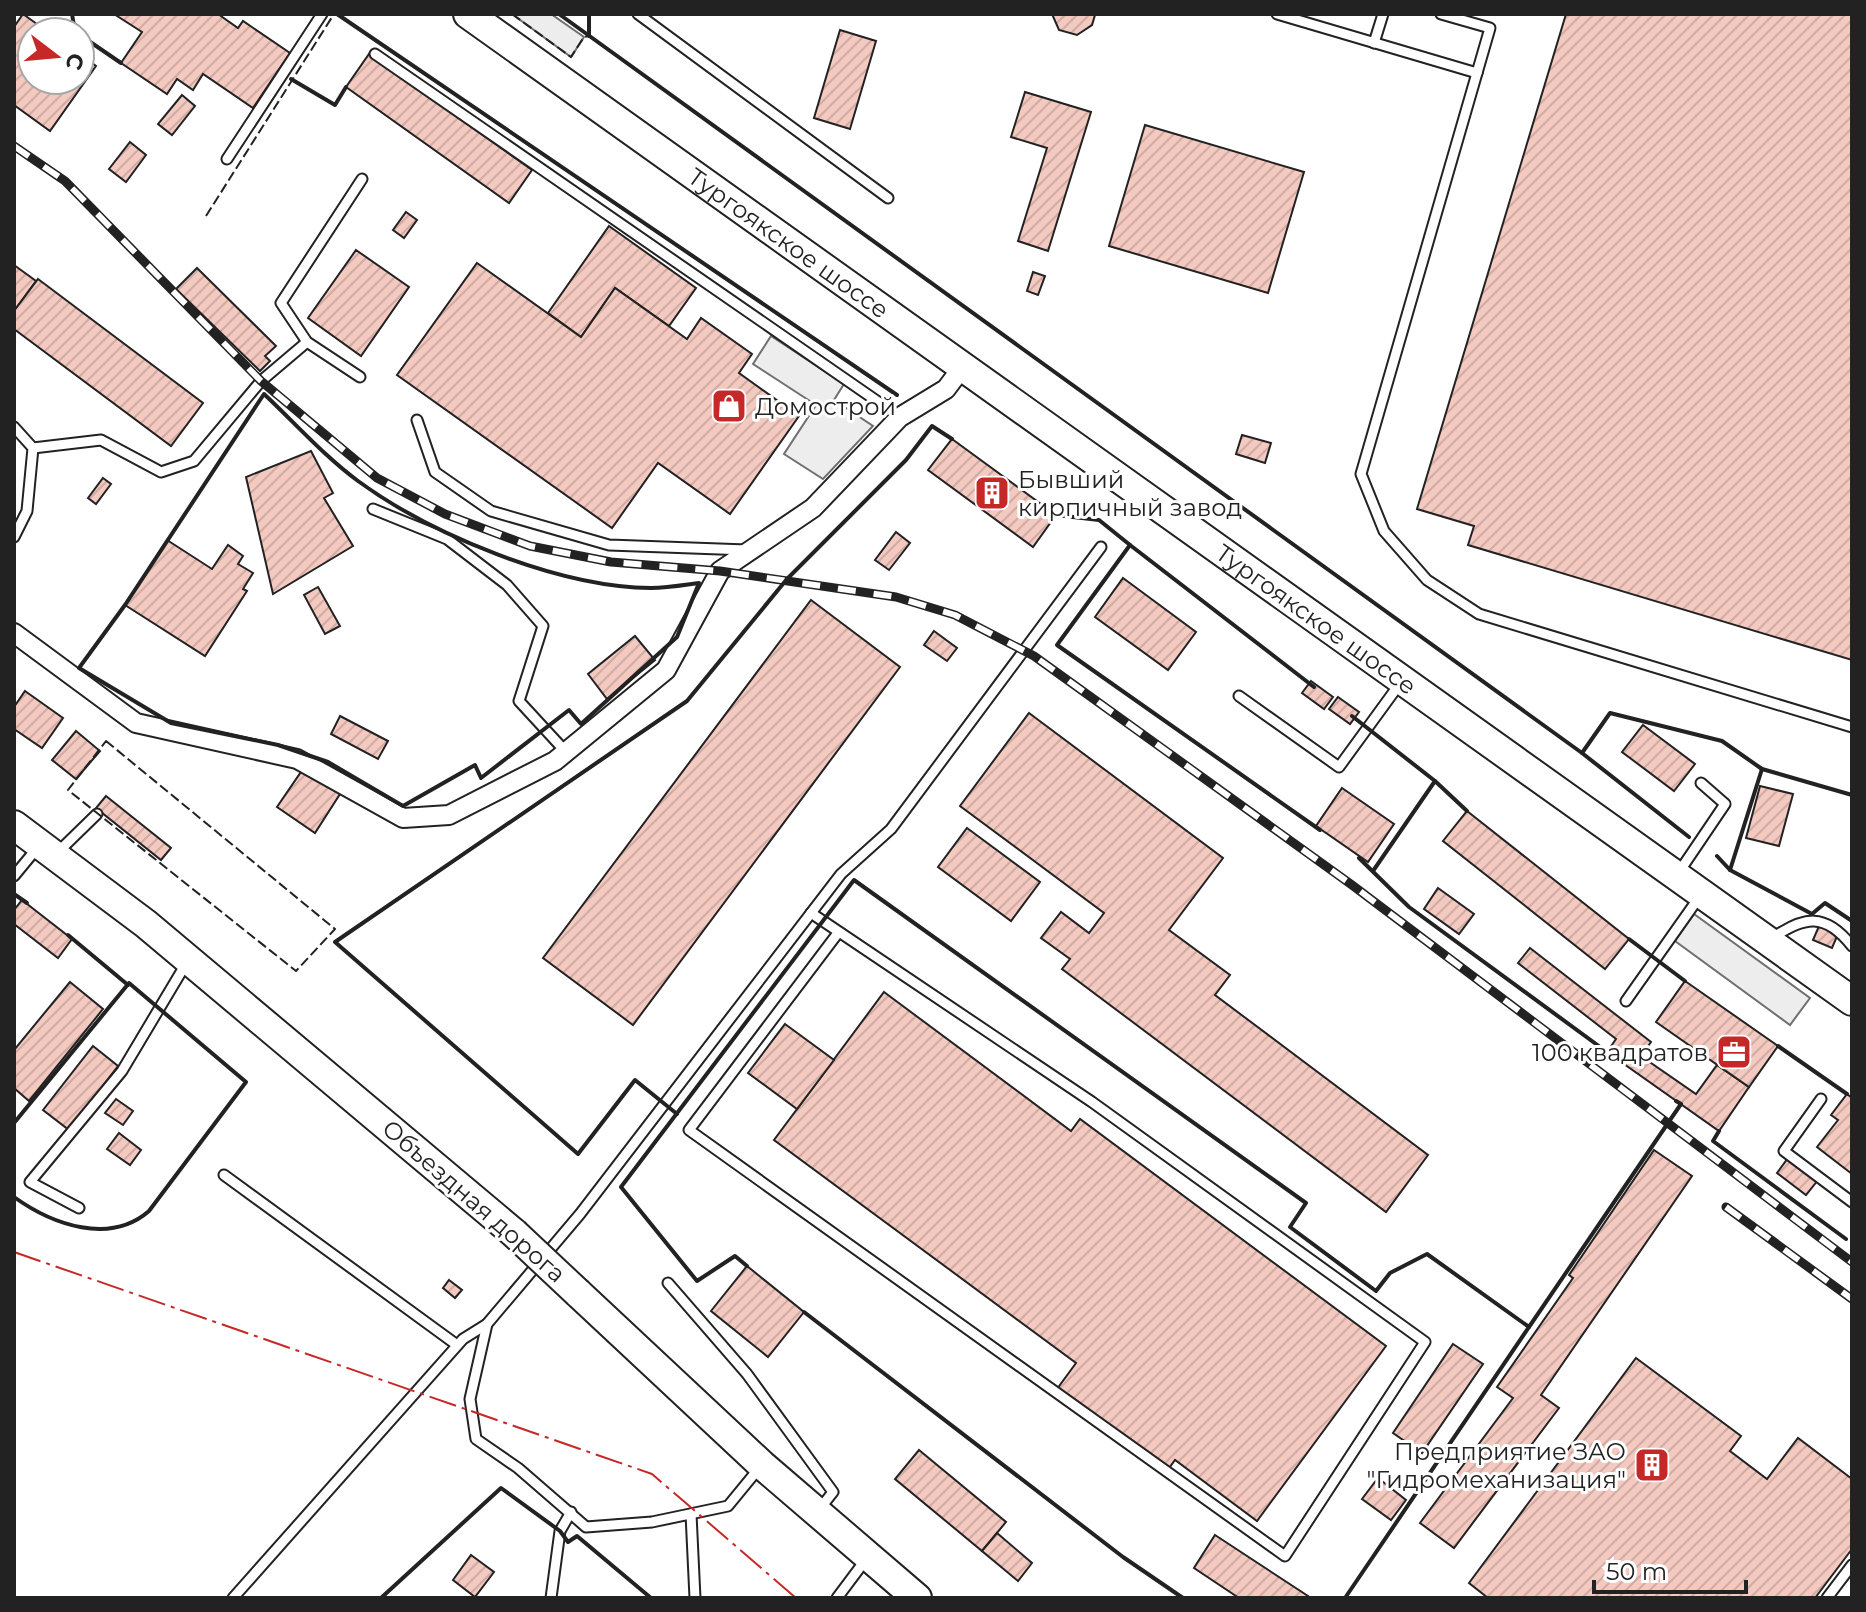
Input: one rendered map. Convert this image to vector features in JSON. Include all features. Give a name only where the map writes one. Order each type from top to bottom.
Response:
[{"type":"main road","name":"Тургоякское шоссе","points":[[468,14],[1852,1001]]},
{"type":"main road","name":"Объездная дорога","points":[[14,825],[189,959],[514,1233],[762,1465],[917,1598]]},
{"type":"street","points":[[14,633],[136,723],[297,759],[403,818],[449,815],[566,752],[666,670],[720,571],[813,508],[900,417],[946,389],[964,365]]},
{"type":"lane","points":[[638,14],[888,198]]},
{"type":"lane","points":[[1277,14],[1477,73]]},
{"type":"lane","points":[[1374,43],[1383,14]]},
{"type":"lane","points":[[1441,14],[1490,28],[1361,474],[1384,531],[1427,580],[1479,614],[1852,727]]},
{"type":"lane","points":[[227,159],[320,15]]},
{"type":"lane","points":[[375,54],[900,417]]},
{"type":"lane","points":[[360,377],[307,342],[281,303],[362,179]]},
{"type":"lane","points":[[33,448],[101,440],[161,472],[194,461],[261,381],[307,342]]},
{"type":"lane","points":[[417,420],[435,472],[491,511],[609,545],[750,550]]},
{"type":"lane","points":[[14,427],[33,448],[27,511],[14,537]]},
{"type":"lane","points":[[373,509],[447,539],[507,585],[543,626],[519,701],[566,752]]},
{"type":"lane","points":[[233,1598],[457,1345],[487,1324],[580,1214],[841,874],[891,829],[1101,547]]},
{"type":"lane","points":[[1239,696],[1339,767],[1403,679]]},
{"type":"lane","points":[[1677,875],[1725,804],[1701,783]]},
{"type":"lane","points":[[14,876],[97,814]]},
{"type":"lane","points":[[1626,1001],[1702,893]]},
{"type":"lane","points":[[811,913],[1092,1102],[1425,1342],[1285,1556],[689,1130],[838,933]]},
{"type":"lane","points":[[1769,941],[1792,925],[1815,920],[1839,930],[1852,946]]},
{"type":"lane","points":[[79,1208],[30,1182],[122,1071],[189,959]]},
{"type":"lane","points":[[1821,1099],[1784,1151],[1852,1202]]},
{"type":"lane","points":[[224,1175],[457,1345]]},
{"type":"lane","points":[[668,1283],[747,1374],[833,1492],[816,1513]]},
{"type":"lane","points":[[487,1324],[470,1399],[476,1439],[586,1527],[652,1522],[728,1506],[762,1465]]},
{"type":"lane","points":[[551,1598],[560,1531],[571,1512]]},
{"type":"lane","points":[[691,1514],[695,1598]]},
{"type":"lane","points":[[837,1598],[867,1558]]},
{"type":"lane","points":[[1827,1598],[1852,1565]]},
{"type":"shaded area","points":[[512,14],[551,14],[584,37],[571,57]]},
{"type":"shaded area","points":[[771,336],[844,384],[834,400],[873,426],[823,479],[784,454],[816,405],[753,364]]},
{"type":"shaded area","points":[[1694,914],[1810,998],[1790,1025],[1675,941]]},
{"type":"building","points":[[114,14],[218,14],[238,28],[243,21],[290,53],[253,108],[203,74],[193,90],[177,79],[167,94],[121,63],[142,32]]},
{"type":"building","points":[[1052,14],[1095,15],[1092,25],[1077,35],[1059,30]]},
{"type":"building","points":[[1566,14],[1852,14],[1852,660],[1468,545],[1474,526],[1417,509]]},
{"type":"building","points":[[16,24],[16,96],[75,96],[50,131],[14,105]]},
{"type":"building","points":[[840,30],[876,41],[850,129],[814,118]]},
{"type":"building","points":[[369,54],[532,170],[509,203],[346,87]]},
{"type":"building","points":[[1025,92],[1091,112],[1048,251],[1018,241],[1047,148],[1011,137]]},
{"type":"building","points":[[182,95],[195,106],[172,135],[158,124]]},
{"type":"building","points":[[1145,125],[1304,172],[1268,293],[1109,246]]},
{"type":"building","points":[[130,142],[146,155],[126,182],[109,169]]},
{"type":"building","points":[[406,212],[417,220],[404,238],[393,230]]},
{"type":"building","points":[[609,226],[696,288],[669,326],[615,288],[581,337],[548,313]]},
{"type":"building","points":[[356,250],[409,287],[361,356],[308,318]]},
{"type":"building","points":[[477,263],[581,337],[615,288],[687,339],[701,318],[752,354],[739,373],[799,416],[730,514],[658,463],[612,528],[397,375]]},
{"type":"building","points":[[14,265],[36,281],[14,311]]},
{"type":"building","points":[[197,268],[276,346],[265,356],[270,361],[260,371],[176,289]]},
{"type":"building","points":[[1033,272],[1045,276],[1038,295],[1027,291]]},
{"type":"building","points":[[38,279],[203,403],[171,446],[14,329],[14,311]]},
{"type":"building","points":[[1242,435],[1271,443],[1265,463],[1236,454]]},
{"type":"building","name":"Бывший кирпичный завод","points":[[952,439],[1056,515],[1033,547],[928,470]]},
{"type":"building","points":[[311,451],[333,493],[324,498],[353,546],[273,594],[246,477]]},
{"type":"building","points":[[103,478],[111,484],[96,504],[88,498]]},
{"type":"building","points":[[896,532],[910,543],[889,570],[875,560]]},
{"type":"building","points":[[167,540],[212,569],[228,545],[243,556],[238,564],[253,573],[243,589],[247,591],[205,656],[125,605]]},
{"type":"building","points":[[1123,578],[1196,632],[1168,670],[1095,617]]},
{"type":"building","points":[[318,587],[340,626],[325,634],[304,595]]},
{"type":"building","points":[[811,600],[900,667],[633,1025],[543,958]]},
{"type":"building","points":[[934,631],[957,648],[947,661],[924,645]]},
{"type":"building","points":[[635,636],[655,660],[607,699],[588,674]]},
{"type":"building","points":[[1311,681],[1333,697],[1324,709],[1302,693]]},
{"type":"building","points":[[25,691],[63,718],[42,748],[14,729],[14,707]]},
{"type":"building","points":[[1338,697],[1359,712],[1350,724],[1329,709]]},
{"type":"building","points":[[1029,713],[1223,858],[1169,930],[1230,975],[1215,995],[1428,1155],[1386,1212],[1062,969],[1070,959],[1041,938],[1061,912],[1089,933],[1104,913],[960,806]]},
{"type":"building","points":[[340,716],[388,741],[378,759],[331,734]]},
{"type":"building","points":[[1643,725],[1695,764],[1674,791],[1622,752]]},
{"type":"building","points":[[76,731],[100,751],[76,779],[52,760]]},
{"type":"building","points":[[303,769],[340,794],[315,833],[277,807]]},
{"type":"building","points":[[1760,786],[1793,794],[1779,846],[1746,838]]},
{"type":"building","points":[[1342,788],[1394,824],[1368,862],[1316,826]]},
{"type":"building","points":[[106,796],[171,848],[161,860],[96,808]]},
{"type":"building","points":[[1467,811],[1629,939],[1605,969],[1443,841]]},
{"type":"building","points":[[967,828],[1040,882],[1011,921],[938,867]]},
{"type":"building","points":[[1438,888],[1474,914],[1459,934],[1424,909]]},
{"type":"building","points":[[22,900],[72,939],[58,958],[14,924],[14,910]]},
{"type":"building","points":[[1819,926],[1838,934],[1832,948],[1813,940]]},
{"type":"building","points":[[1530,948],[1651,1042],[1641,1056],[1696,1094],[1717,1065],[1749,1087],[1719,1131],[1607,1052],[1616,1039],[1518,963]]},
{"type":"building","points":[[1685,981],[1778,1046],[1749,1087],[1656,1022]]},
{"type":"building","points":[[70,982],[103,1009],[29,1101],[14,1088],[14,1050]]},
{"type":"building","points":[[884,992],[1071,1131],[1080,1119],[1386,1346],[1257,1521],[1175,1460],[1167,1471],[1057,1389],[1076,1363],[774,1140]]},
{"type":"building","points":[[785,1024],[834,1060],[797,1109],[748,1073]]},
{"type":"building","points":[[93,1046],[118,1066],[69,1130],[43,1110]]},
{"type":"building","points":[[1847,1094],[1852,1098],[1852,1174],[1817,1147],[1838,1120],[1831,1115]]},
{"type":"building","points":[[116,1099],[133,1111],[123,1125],[105,1113]]},
{"type":"building","points":[[119,1133],[141,1150],[130,1165],[107,1149]]},
{"type":"building","points":[[1654,1150],[1692,1176],[1541,1395],[1559,1408],[1454,1548],[1420,1523],[1513,1398],[1497,1387],[1573,1278],[1569,1275]]},
{"type":"building","points":[[1788,1158],[1818,1180],[1806,1195],[1777,1173]]},
{"type":"building","points":[[747,1266],[804,1312],[768,1357],[711,1311]]},
{"type":"building","points":[[449,1280],[462,1290],[455,1298],[443,1288]]},
{"type":"building","points":[[1453,1344],[1483,1364],[1422,1453],[1393,1433]]},
{"type":"building","name":"Предприятие ЗАО \"Гидромеханизация\"","points":[[1636,1358],[1741,1436],[1730,1451],[1767,1479],[1798,1438],[1852,1479],[1852,1549],[1815,1598],[1488,1598],[1469,1583]]},
{"type":"building","points":[[919,1450],[1006,1522],[982,1551],[895,1479]]},
{"type":"building","points":[[1378,1478],[1406,1500],[1391,1520],[1362,1499]]},
{"type":"building","points":[[997,1533],[1032,1563],[1018,1581],[982,1551]]},
{"type":"building","points":[[1215,1535],[1311,1598],[1239,1598],[1194,1568]]},
{"type":"building","points":[[471,1555],[494,1572],[475,1597],[453,1580]]},
{"type":"railway","points":[[14,146],[65,181],[261,381],[377,478],[445,514],[530,546],[611,562],[720,571],[896,597],[955,615],[1034,656],[1352,885],[1852,1262]]},
{"type":"railway","points":[[1726,1207],[1852,1299]]},
{"type":"fence","points":[[206,216],[334,14]]},
{"type":"fence","points":[[512,14],[571,57],[584,37],[589,36]]},
{"type":"fence","points":[[106,741],[335,929],[296,971],[68,790],[106,741]]},
{"type":"wall","points":[[337,14],[897,395]]},
{"type":"wall","points":[[559,14],[1582,753],[1610,713],[1722,741],[1762,769],[1852,795]]},
{"type":"wall","points":[[589,14],[589,36]]},
{"type":"wall","points":[[96,46],[121,63]]},
{"type":"wall","points":[[291,79],[335,105],[346,87]]},
{"type":"wall","points":[[264,394],[358,481],[388,501],[459,538],[537,568],[576,578],[651,588],[699,583],[677,637],[581,724],[569,710],[481,778],[475,765],[403,806],[328,762],[278,745],[171,723],[79,668],[125,605],[264,394]]},
{"type":"wall","points":[[677,1114],[635,1080],[578,1154],[335,942],[687,701],[787,579],[906,460],[932,426],[952,439]]},
{"type":"wall","points":[[1056,515],[1099,520],[1130,545],[1057,645],[1320,830]]},
{"type":"wall","points":[[1130,545],[1314,687]]},
{"type":"wall","points":[[1352,716],[1435,781],[1373,871]]},
{"type":"wall","points":[[1582,753],[1689,837]]},
{"type":"wall","points":[[1730,870],[1762,769]]},
{"type":"wall","points":[[1435,781],[1467,811]]},
{"type":"wall","points":[[1717,856],[1730,870],[1812,914],[1825,903],[1852,921]]},
{"type":"wall","points":[[1359,858],[1409,907],[1611,1055]]},
{"type":"wall","points":[[747,1266],[735,1256],[697,1281],[621,1187],[854,880],[1306,1203],[1290,1227],[1376,1291],[1390,1273],[1427,1254],[1529,1327],[1681,1104],[1676,1101]]},
{"type":"wall","points":[[14,894],[27,903]]},
{"type":"wall","points":[[68,935],[128,985]]},
{"type":"wall","points":[[1629,939],[1685,981]]},
{"type":"wall","points":[[14,1123],[129,983],[246,1082],[149,1211],[134,1221],[117,1227],[82,1227],[46,1216],[14,1197]]},
{"type":"wall","points":[[1778,1046],[1847,1094]]},
{"type":"wall","points":[[1719,1131],[1713,1141],[1846,1239]]},
{"type":"wall","points":[[804,1312],[1123,1557],[1183,1598]]},
{"type":"wall","points":[[1345,1598],[1529,1327]]},
{"type":"wall","points":[[381,1598],[501,1488],[560,1531],[568,1542],[577,1536],[651,1598]]},
{"type":"power","points":[[14,1252],[652,1474],[796,1598]]},
{"type":"place","name":"Домострой","points":[[729,406]]},
{"type":"place","name":"Бывший кирпичный завод","points":[[992,493]]},
{"type":"place","name":"100 квадратов","points":[[1734,1052]]},
{"type":"place","name":"Предприятие ЗАО \"Гидромеханизация\"","points":[[1652,1465]]}]
